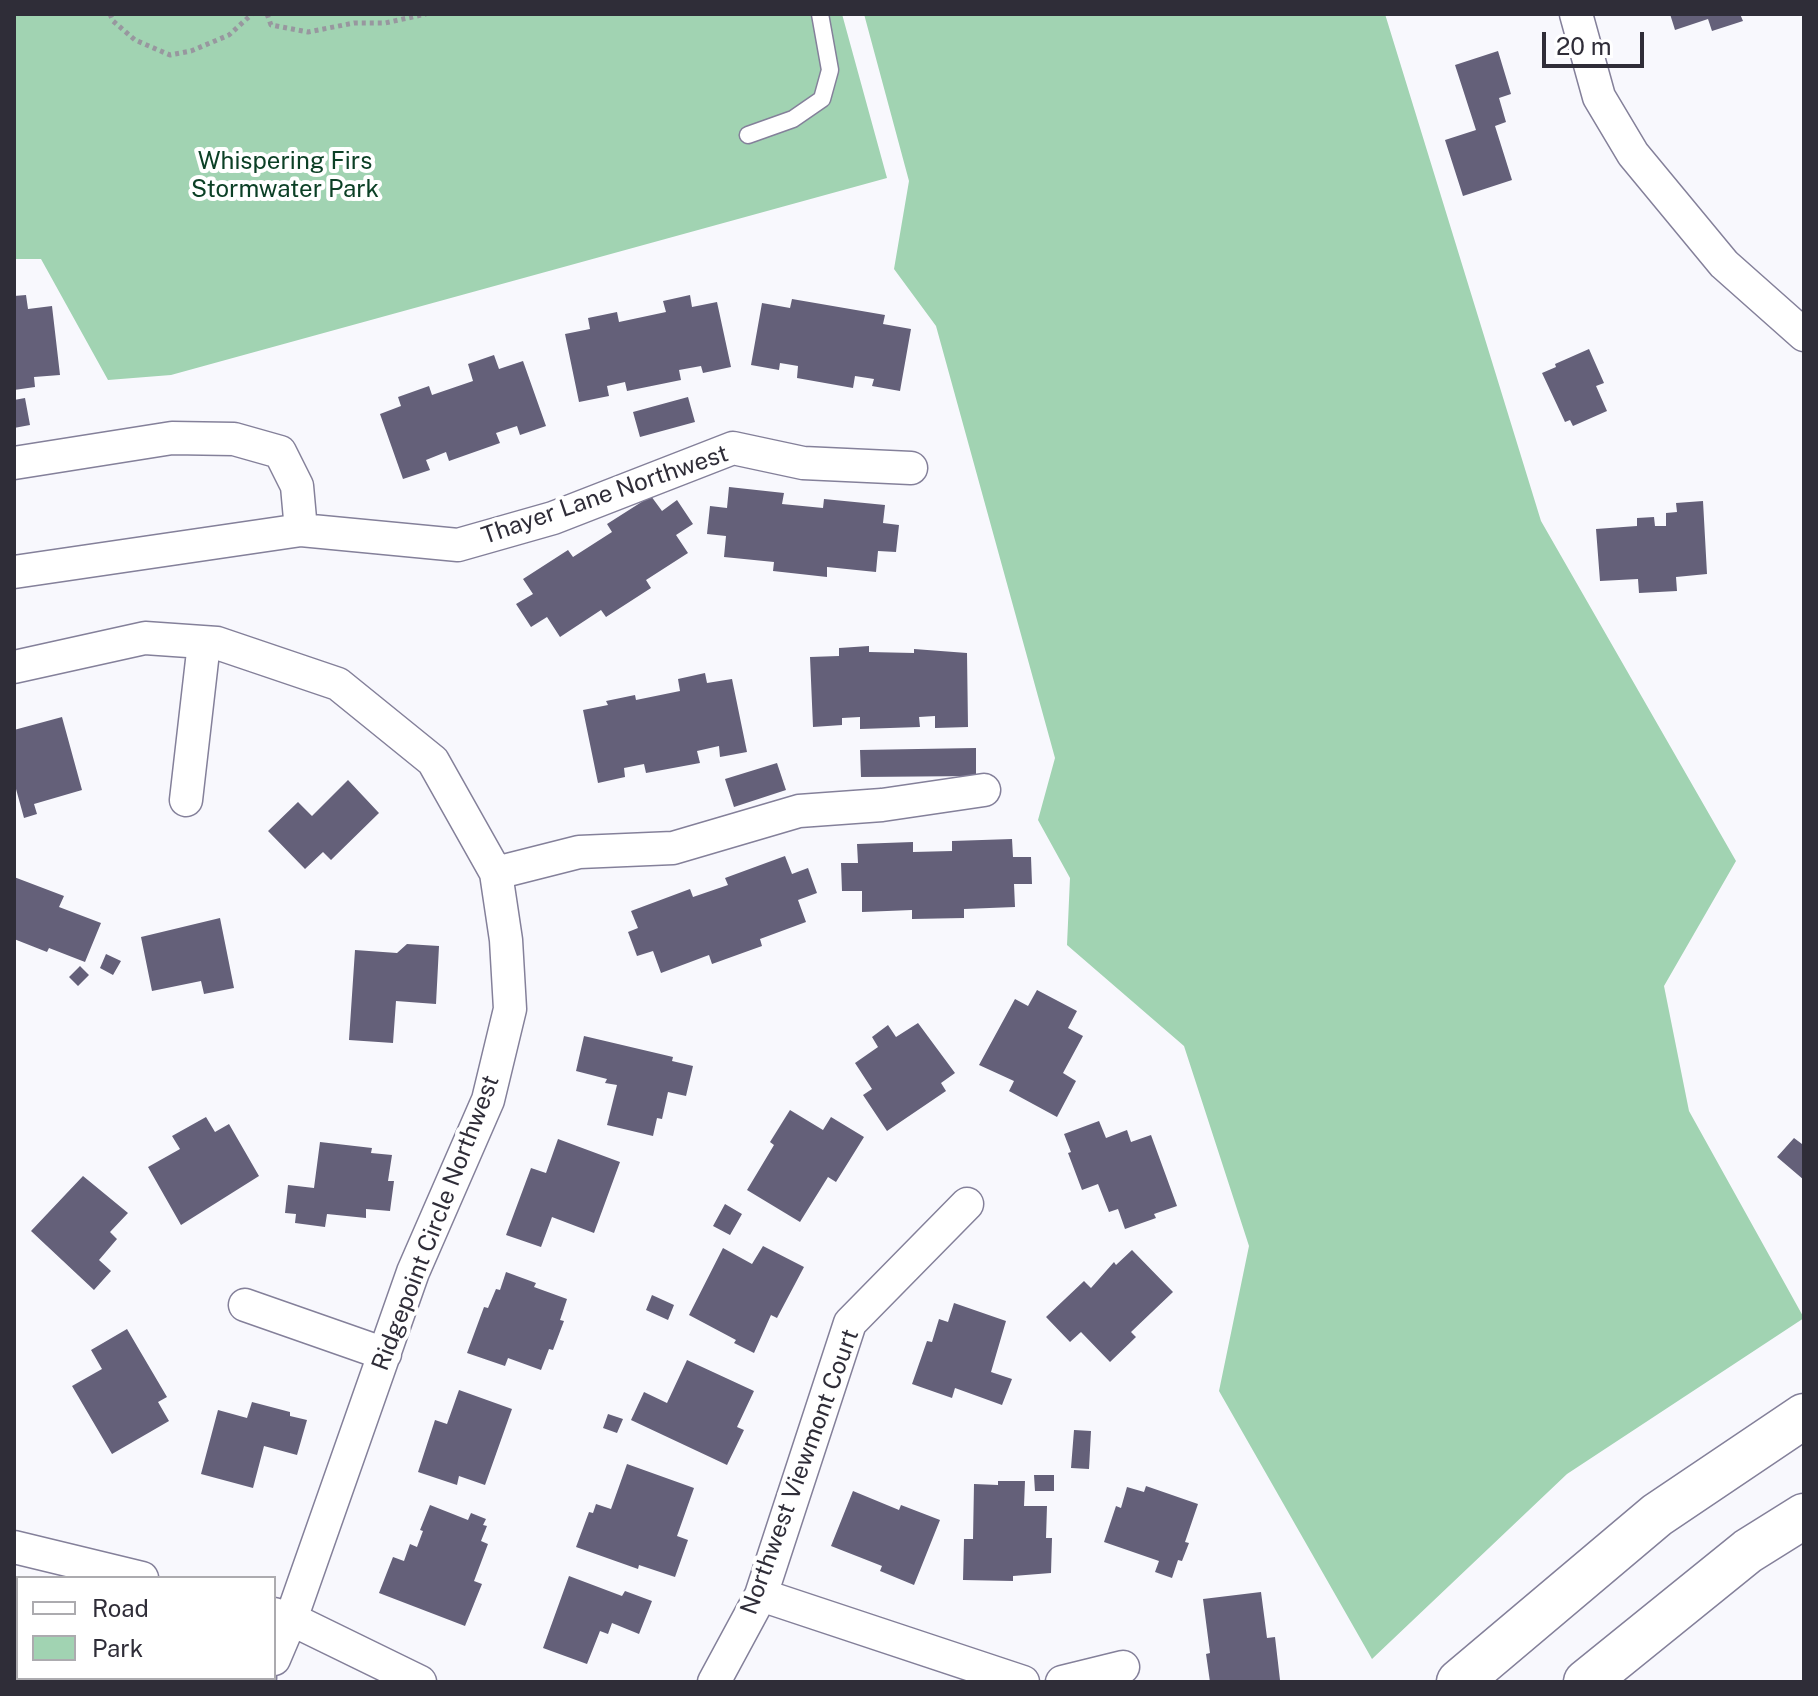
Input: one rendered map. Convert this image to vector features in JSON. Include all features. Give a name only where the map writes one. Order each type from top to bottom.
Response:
[{"type":"main road","points":[[1459,1682],[1657,1515],[1804,1416]]},
{"type":"main road","points":[[1586,1682],[1748,1551],[1804,1516]]},
{"type":"street","points":[[1576,14],[1599,97],[1633,154],[1724,264],[1804,335]]},
{"type":"street","points":[[14,463],[172,438],[234,439],[280,452],[297,486],[301,530]]},
{"type":"street","name":"Thayer Lane Northwest","points":[[14,572],[301,530],[458,545],[553,518],[733,448],[803,463],[911,468]]},
{"type":"street","name":"Ridgepoint Circle Northwest","points":[[14,667],[145,638],[217,643],[338,684],[433,761],[496,873],[506,940],[510,1009],[488,1100],[413,1272],[385,1354],[283,1616],[276,1649]]},
{"type":"street","points":[[186,800],[204,643]]},
{"type":"street","points":[[496,873],[579,852],[673,848],[799,811],[882,805],[984,790]]},
{"type":"street","name":"Northwest Viewmont Court","points":[[714,1682],[761,1595],[850,1323],[967,1204]]},
{"type":"street","points":[[245,1305],[385,1354]]},
{"type":"street","points":[[14,1547],[134,1576]]},
{"type":"street","points":[[761,1595],[1023,1682]]},
{"type":"street","points":[[283,1616],[420,1682]]},
{"type":"street","points":[[1062,1682],[1123,1667]]},
{"type":"lane","points":[[748,135],[793,119],[822,99],[830,70],[820,14]]},
{"type":"path","points":[[110,14],[113,21],[135,40],[170,55],[191,51],[229,35],[252,14]]},
{"type":"path","points":[[267,14],[271,25],[308,32],[354,23],[385,23],[426,14]]},
{"type":"green space","name":"Whispering Firs Stormwater Park","points":[[14,14],[842,14],[887,178],[171,375],[108,380],[41,259],[14,259]]},
{"type":"green space","points":[[864,14],[1385,14],[1541,521],[1736,861],[1664,986],[1689,1111],[1804,1318],[1567,1474],[1372,1659],[1219,1391],[1249,1246],[1184,1046],[1067,945],[1070,878],[1038,820],[1055,758],[936,326],[894,269],[909,181]]},
{"type":"building","points":[[1670,14],[1740,14],[1743,21],[1712,31],[1708,19],[1675,30]]},
{"type":"building","points":[[1498,51],[1511,94],[1499,98],[1506,122],[1495,126],[1512,180],[1463,196],[1445,140],[1476,130],[1455,65]]},
{"type":"building","points":[[26,295],[28,309],[52,306],[60,375],[34,377],[35,387],[14,390],[14,296]]},
{"type":"building","points":[[690,295],[692,307],[717,302],[731,367],[703,373],[701,366],[679,370],[681,380],[627,391],[625,382],[607,386],[609,396],[579,402],[565,334],[590,329],[588,318],[617,312],[619,322],[666,312],[663,301]]},
{"type":"building","points":[[792,299],[885,315],[883,324],[911,329],[900,391],[872,386],[874,379],[855,376],[853,388],[797,378],[798,366],[780,363],[779,370],[751,365],[762,303],[790,308]]},
{"type":"building","points":[[1589,349],[1604,383],[1596,386],[1607,411],[1573,426],[1570,420],[1565,422],[1542,373]]},
{"type":"building","points":[[494,355],[499,369],[523,361],[546,426],[520,435],[517,426],[496,433],[500,443],[449,461],[446,452],[426,460],[430,470],[403,479],[380,414],[401,406],[398,397],[429,386],[432,395],[473,381],[468,364]]},
{"type":"building","points":[[688,397],[695,422],[640,437],[633,412]]},
{"type":"building","points":[[25,398],[30,425],[14,428],[14,400]]},
{"type":"building","points":[[729,487],[784,493],[782,504],[823,508],[824,499],[885,505],[883,523],[899,525],[896,552],[878,551],[876,572],[827,567],[827,577],[773,571],[774,562],[724,557],[726,536],[707,534],[710,506],[727,508]]},
{"type":"building","points":[[651,496],[662,511],[677,500],[693,524],[676,535],[688,553],[646,580],[651,588],[606,617],[601,610],[560,637],[547,617],[531,627],[516,604],[533,594],[523,579],[568,550],[573,557],[612,532],[607,524]]},
{"type":"building","points":[[1703,501],[1707,574],[1676,577],[1677,591],[1639,593],[1638,579],[1600,581],[1596,529],[1637,526],[1637,518],[1654,517],[1655,526],[1666,526],[1666,513],[1677,512],[1676,503]]},
{"type":"building","points":[[869,646],[869,652],[914,653],[914,649],[967,653],[968,727],[935,728],[935,716],[919,717],[920,727],[860,729],[860,717],[842,718],[842,725],[813,727],[810,657],[839,656],[839,648]]},
{"type":"building","points":[[705,673],[707,683],[732,679],[747,752],[720,757],[719,746],[697,751],[700,763],[646,773],[644,764],[624,768],[625,777],[598,783],[583,710],[635,695],[636,700],[680,691],[678,679]]},
{"type":"building","points":[[62,717],[82,790],[34,804],[37,814],[24,818],[14,789],[14,730]]},
{"type":"building","points":[[976,748],[976,776],[861,777],[860,750]]},
{"type":"building","points":[[777,763],[786,790],[734,807],[725,779]]},
{"type":"building","points":[[348,780],[379,813],[331,860],[323,852],[305,869],[268,831],[298,802],[312,816]]},
{"type":"building","points":[[1012,839],[1013,857],[1031,857],[1032,884],[1014,884],[1015,907],[964,909],[964,918],[912,919],[912,910],[862,912],[862,891],[842,891],[841,863],[858,863],[857,844],[913,842],[913,852],[952,851],[952,841]]},
{"type":"building","points":[[785,856],[792,874],[808,868],[817,893],[798,900],[806,922],[760,939],[762,946],[712,964],[709,955],[661,973],[653,951],[637,956],[628,932],[638,928],[631,911],[690,889],[693,897],[728,885],[725,878]]},
{"type":"building","points":[[14,877],[64,896],[59,907],[101,923],[85,962],[14,939]]},
{"type":"building","points":[[220,918],[234,988],[204,994],[201,981],[152,991],[141,937]]},
{"type":"building","points":[[407,944],[439,946],[436,1004],[396,1001],[393,1043],[349,1040],[355,950],[397,953]]},
{"type":"building","points":[[106,954],[121,961],[113,975],[100,968]]},
{"type":"building","points":[[80,966],[89,975],[78,986],[69,977]]},
{"type":"building","points":[[1037,990],[1077,1011],[1068,1028],[1083,1036],[1063,1073],[1076,1081],[1057,1117],[1009,1091],[1014,1081],[979,1065],[1015,999],[1028,1006]]},
{"type":"building","points":[[918,1023],[955,1073],[941,1083],[946,1091],[887,1131],[863,1095],[872,1089],[855,1063],[878,1047],[872,1037],[888,1025],[896,1037]]},
{"type":"building","points":[[584,1036],[673,1057],[672,1061],[693,1066],[686,1096],[668,1092],[662,1119],[657,1118],[653,1136],[607,1125],[617,1085],[605,1083],[607,1079],[576,1071]]},
{"type":"building","points":[[790,1110],[823,1130],[831,1117],[864,1137],[836,1182],[828,1177],[800,1222],[747,1190],[774,1145],[770,1142]]},
{"type":"building","points":[[206,1117],[215,1132],[229,1124],[259,1176],[181,1225],[148,1167],[180,1149],[172,1136]]},
{"type":"building","points":[[1099,1121],[1106,1138],[1127,1130],[1131,1142],[1151,1135],[1177,1206],[1154,1214],[1156,1218],[1125,1229],[1118,1209],[1109,1212],[1098,1184],[1082,1190],[1064,1134]]},
{"type":"building","points":[[1794,1138],[1802,1144],[1804,1142],[1804,1180],[1777,1157]]},
{"type":"building","points":[[558,1139],[620,1162],[594,1233],[552,1217],[541,1247],[506,1235],[531,1168],[546,1173]]},
{"type":"building","points":[[320,1142],[372,1148],[371,1153],[392,1155],[388,1181],[394,1181],[390,1211],[366,1209],[366,1218],[327,1214],[325,1227],[295,1223],[296,1214],[285,1213],[288,1185],[314,1188]]},
{"type":"building","points":[[83,1176],[128,1213],[110,1232],[117,1239],[99,1260],[111,1271],[94,1290],[31,1231]]},
{"type":"building","points":[[725,1204],[742,1214],[730,1235],[713,1226]]},
{"type":"building","points":[[763,1246],[804,1267],[777,1318],[771,1315],[754,1353],[689,1315],[723,1248],[752,1264]]},
{"type":"building","points":[[1132,1250],[1173,1292],[1131,1332],[1136,1337],[1110,1362],[1081,1332],[1070,1342],[1046,1317],[1084,1281],[1091,1288],[1114,1262],[1116,1265]]},
{"type":"building","points":[[506,1272],[567,1299],[560,1320],[564,1321],[541,1370],[508,1358],[505,1366],[467,1353],[484,1307],[488,1308],[496,1289],[500,1290]]},
{"type":"building","points":[[652,1295],[674,1305],[668,1320],[646,1310]]},
{"type":"building","points":[[954,1303],[1006,1321],[991,1372],[1012,1379],[1002,1405],[955,1388],[952,1398],[912,1384],[927,1341],[932,1342],[939,1319],[948,1322]]},
{"type":"building","points":[[127,1329],[167,1397],[158,1402],[169,1421],[112,1454],[72,1386],[102,1369],[91,1350]]},
{"type":"building","points":[[687,1360],[754,1391],[737,1427],[744,1430],[727,1465],[631,1420],[644,1392],[667,1403]]},
{"type":"building","points":[[459,1390],[512,1409],[485,1485],[459,1476],[457,1485],[418,1472],[435,1420],[447,1424]]},
{"type":"building","points":[[252,1402],[307,1420],[297,1455],[264,1446],[253,1488],[201,1474],[218,1410],[247,1418]]},
{"type":"building","points":[[608,1414],[623,1419],[617,1433],[603,1428]]},
{"type":"building","points":[[1074,1430],[1091,1431],[1089,1469],[1071,1468]]},
{"type":"building","points":[[627,1464],[694,1488],[677,1536],[688,1540],[675,1577],[639,1565],[638,1569],[576,1547],[589,1512],[593,1513],[596,1504],[611,1509]]},
{"type":"building","points":[[1034,1475],[1054,1475],[1054,1491],[1035,1491]]},
{"type":"building","points":[[998,1481],[1025,1481],[1024,1506],[1047,1506],[1046,1538],[1052,1538],[1051,1573],[1013,1576],[1013,1581],[963,1580],[964,1539],[973,1539],[974,1484],[998,1485]]},
{"type":"building","points":[[1146,1486],[1198,1504],[1185,1542],[1189,1543],[1182,1561],[1178,1560],[1172,1578],[1155,1572],[1159,1561],[1104,1542],[1116,1506],[1121,1508],[1127,1487],[1144,1492]]},
{"type":"building","points":[[853,1491],[899,1510],[901,1505],[940,1520],[914,1585],[880,1571],[882,1566],[831,1546]]},
{"type":"building","points":[[430,1505],[468,1520],[471,1513],[486,1519],[483,1525],[487,1526],[481,1541],[488,1544],[474,1581],[482,1584],[465,1626],[379,1593],[393,1557],[404,1561],[410,1544],[417,1547]]},
{"type":"building","points":[[569,1576],[622,1596],[625,1591],[652,1601],[639,1634],[612,1623],[608,1634],[600,1631],[587,1664],[543,1648]]},
{"type":"building","points":[[1261,1592],[1267,1638],[1275,1637],[1280,1680],[1210,1682],[1206,1654],[1210,1653],[1203,1599]]}]
